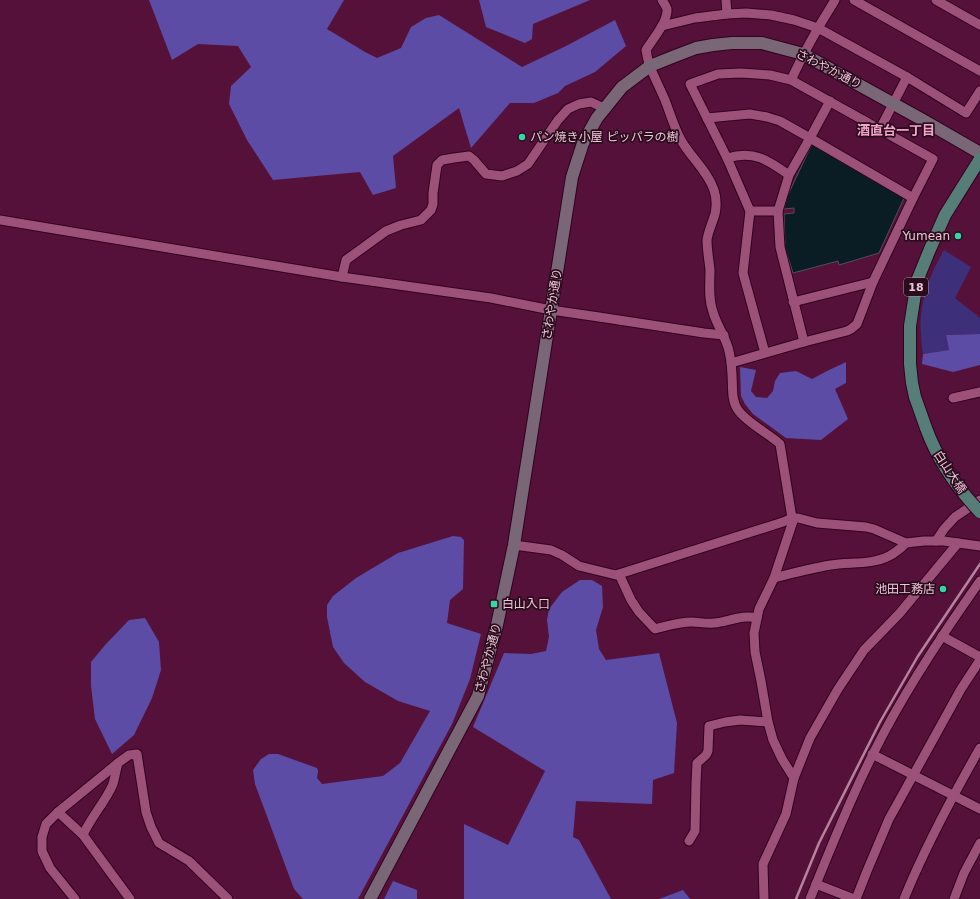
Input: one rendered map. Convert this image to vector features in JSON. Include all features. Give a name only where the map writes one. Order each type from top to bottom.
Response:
[{"type":"main road","name":"白山大橋","points":[[980,159],[945,215],[930,249],[917,281],[910,326],[910,364],[913,390],[932,445],[948,474],[967,499],[980,512]]},
{"type":"street","points":[[662,0],[666,9],[665,17],[662,26],[646,50],[650,66],[680,138],[687,150],[708,176],[714,191],[716,206],[708,240],[710,299],[712,311],[724,335],[729,350],[734,403],[743,416],[780,444],[790,509],[793,518],[774,578],[759,609],[754,632],[755,652],[768,722],[777,751],[794,778]]},
{"type":"street","points":[[726,0],[727,14]]},
{"type":"street","points":[[791,80],[803,54],[836,0]]},
{"type":"street","points":[[854,0],[980,71]]},
{"type":"street","points":[[936,0],[980,25]]},
{"type":"street","points":[[662,26],[695,18],[727,14],[771,15],[794,20],[818,28],[907,77],[966,113],[980,91]]},
{"type":"street","name":"さわやか通り","points":[[370,899],[478,696],[497,625],[514,545],[572,177],[583,143],[604,108],[622,87],[650,66],[696,48],[726,44],[762,43],[803,54],[980,153]]},
{"type":"street","points":[[731,362],[765,353],[804,342],[847,331],[857,324],[873,282],[933,159],[791,80],[770,75],[741,73],[718,74],[690,84],[727,158],[750,211],[743,272],[765,353]]},
{"type":"street","points":[[880,129],[907,77]]},
{"type":"street","points":[[804,342],[780,247],[778,212],[789,174],[830,101]]},
{"type":"street","points":[[342,276],[346,260],[386,231],[401,225],[421,220],[430,210],[433,204],[437,165],[442,160],[469,156],[486,174],[502,176],[517,171],[528,164],[558,120],[568,109],[579,104],[592,102],[604,108]]},
{"type":"street","points":[[707,118],[750,114],[780,121],[913,198]]},
{"type":"street","points":[[727,158],[737,155],[761,157],[789,174]]},
{"type":"street","points":[[750,211],[778,212]]},
{"type":"street","points":[[0,220],[342,276],[491,298],[551,310],[724,335]]},
{"type":"street","points":[[793,302],[873,282]]},
{"type":"street","points":[[953,398],[980,392]]},
{"type":"street","points":[[936,541],[955,517],[980,500]]},
{"type":"street","points":[[514,545],[551,550],[562,554],[579,566],[616,575],[776,525],[793,518],[817,523],[866,527],[906,543],[936,541],[980,546]]},
{"type":"street","points":[[774,578],[830,565],[876,561],[899,550],[906,543]]},
{"type":"street","points":[[764,899],[763,864],[786,814],[794,778],[810,738],[838,689],[864,650],[899,614],[958,543]]},
{"type":"street","points":[[619,574],[631,600],[639,612],[655,629],[678,623],[692,622],[712,624],[749,616],[757,618]]},
{"type":"street","points":[[810,899],[872,754],[904,696],[942,636],[980,581]]},
{"type":"street","points":[[816,884],[855,899],[889,819],[961,689],[980,658],[942,636]]},
{"type":"street","points":[[689,842],[695,831],[697,764],[708,751],[709,726],[740,720],[768,722]]},
{"type":"street","points":[[904,899],[953,795],[980,748]]},
{"type":"street","points":[[75,899],[50,868],[42,851],[42,837],[46,824],[58,812],[118,763],[129,755],[137,754],[146,812],[159,843],[188,861],[228,899]]},
{"type":"street","points":[[872,754],[980,809]]},
{"type":"street","points":[[83,835],[88,824],[109,792],[118,763]]},
{"type":"street","points":[[58,812],[83,835],[130,899]]},
{"type":"street","points":[[954,899],[964,873],[980,843]]},
{"type":"shaded area","points":[[149,0],[344,0],[327,29],[377,58],[401,48],[411,27],[426,18],[439,15],[522,67],[615,20],[626,46],[595,72],[565,86],[558,93],[534,103],[510,103],[471,148],[459,108],[393,156],[396,188],[373,195],[360,172],[273,180],[247,140],[229,104],[231,86],[251,67],[238,46],[198,44],[172,60]]},
{"type":"shaded area","points":[[479,0],[590,0],[533,24],[532,39],[525,43],[486,27]]},
{"type":"shaded area","points":[[944,250],[971,267],[955,298],[980,318],[980,334],[946,335],[949,350],[923,354],[920,325],[923,300],[930,278]]},
{"type":"shaded area","points":[[980,334],[980,365],[953,372],[922,364],[923,354],[949,350],[946,335]]},
{"type":"shaded area","points":[[846,362],[846,383],[835,389],[848,419],[821,440],[786,438],[753,414],[741,396],[740,367],[756,370],[751,391],[756,397],[767,398],[773,391],[775,381],[780,373],[796,371],[812,379]]},
{"type":"shaded area","points":[[453,536],[461,537],[464,540],[463,589],[450,600],[447,623],[481,634],[470,679],[452,724],[358,899],[303,899],[294,889],[255,784],[253,770],[261,759],[269,754],[278,754],[317,768],[317,778],[322,784],[383,776],[400,763],[430,711],[398,701],[365,682],[344,663],[333,647],[327,617],[327,605],[333,596],[356,578],[398,553]]},
{"type":"shaded area","points":[[580,580],[592,580],[602,586],[603,607],[596,630],[599,649],[606,660],[659,653],[677,723],[674,773],[653,780],[652,804],[576,801],[573,837],[579,840],[611,899],[464,899],[464,824],[508,845],[545,771],[473,727],[504,653],[531,654],[546,651],[549,637],[547,620],[549,609],[562,592]]},
{"type":"shaded area","points":[[145,618],[159,642],[161,670],[152,698],[134,735],[112,754],[95,719],[91,686],[91,662],[129,620]]},
{"type":"shaded area","points":[[393,881],[417,890],[417,899],[384,899]]},
{"type":"shaded area","points":[[683,890],[690,899],[659,899]]},
{"type":"water","points":[[812,144],[904,198],[879,253],[839,265],[838,261],[793,273],[785,248],[784,214],[794,213],[794,208],[784,209],[787,197]]},
{"type":"railway","points":[[796,899],[819,843],[880,722],[918,656],[980,564]]},
{"type":"place","name":"パン焼き小屋 ピッパラの樹","points":[[522,137]]},
{"type":"place","name":"Yumean","points":[[958,236]]},
{"type":"place","name":"池田工務店","points":[[943,589]]},
{"type":"place","name":"白山入口","points":[[494,604]]},
{"type":"district","name":"酒直台一丁目","points":[[896,130]]}]
